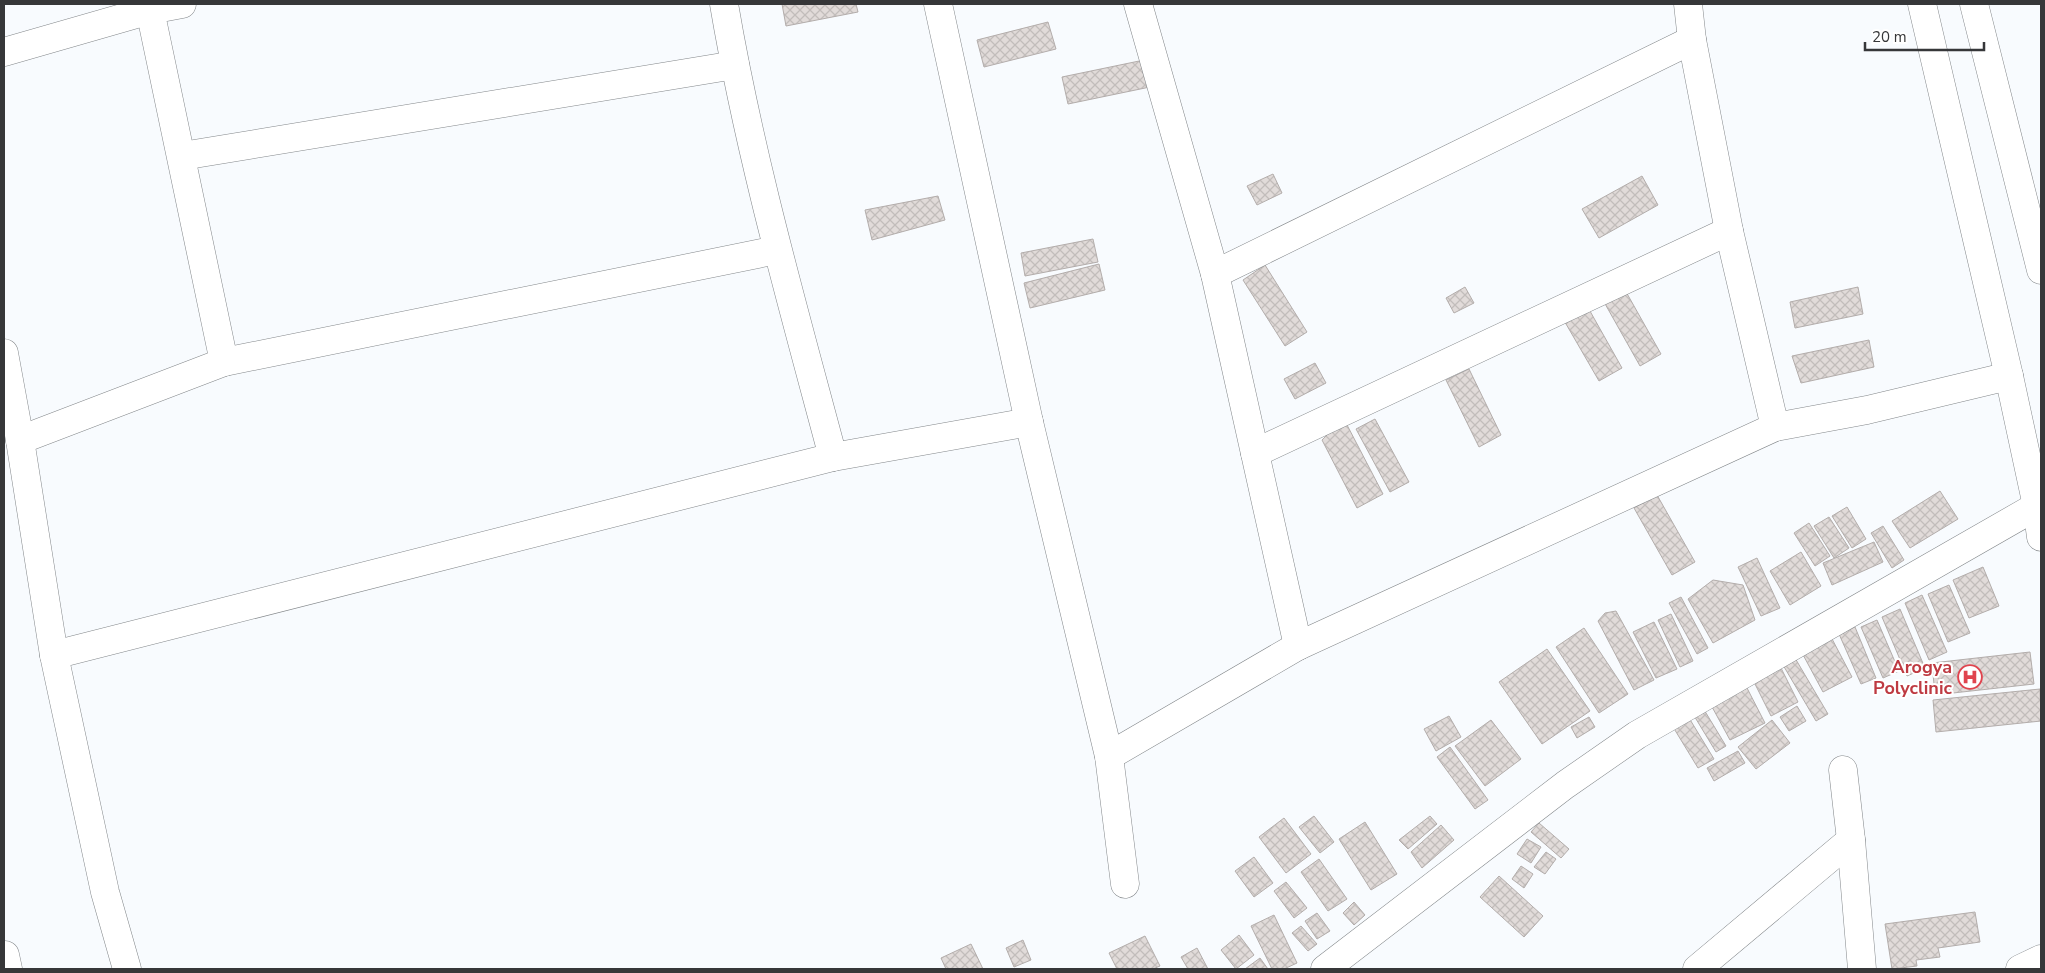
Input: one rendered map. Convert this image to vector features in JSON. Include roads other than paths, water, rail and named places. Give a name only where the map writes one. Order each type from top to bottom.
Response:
[{"type":"street","points":[[4,52],[150,10],[182,4]]},
{"type":"street","points":[[724,4],[735,65],[777,250],[833,457]]},
{"type":"street","points":[[938,4],[1029,422],[1109,756],[1125,884]]},
{"type":"street","points":[[1138,4],[1215,274],[1298,646]]},
{"type":"street","points":[[1688,4],[1692,40],[1729,231],[1775,427]]},
{"type":"street","points":[[1922,4],[2009,376],[2037,506],[2041,537]]},
{"type":"street","points":[[1974,4],[2041,270]]},
{"type":"street","points":[[150,10],[224,362]]},
{"type":"street","points":[[1215,274],[1692,40]]},
{"type":"street","points":[[182,156],[735,65]]},
{"type":"street","points":[[1255,453],[1729,231]]},
{"type":"street","points":[[20,440],[224,362],[777,250]]},
{"type":"street","points":[[4,352],[54,655],[105,892],[127,969]]},
{"type":"street","points":[[1109,756],[1298,646],[1775,427],[1867,410],[2009,376]]},
{"type":"street","points":[[54,655],[833,457],[1029,422]]},
{"type":"street","points":[[1325,969],[1565,785],[1636,736],[2037,506]]},
{"type":"street","points":[[1843,770],[1862,969]]},
{"type":"street","points":[[1697,969],[1851,840]]},
{"type":"street","points":[[2020,969],[2041,959]]},
{"type":"place","name":"Arogya Polyclinic","points":[[1970,677]]}]
